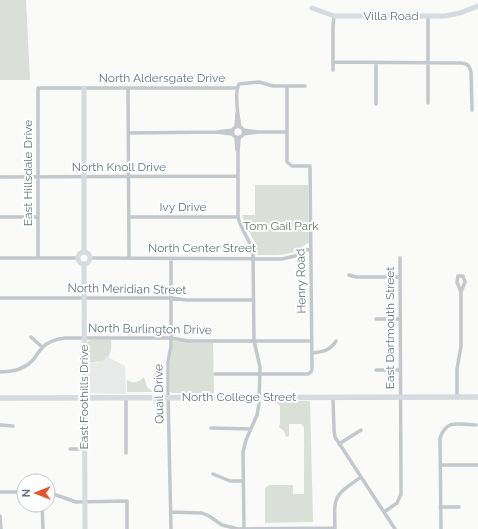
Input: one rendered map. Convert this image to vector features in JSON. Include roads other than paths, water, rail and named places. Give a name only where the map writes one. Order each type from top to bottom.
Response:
[{"type":"main road","name":"North College Street","points":[[0,398],[478,397]]},
{"type":"street","name":"Villa Road","points":[[312,8],[334,16],[428,16],[452,15],[478,6]]},
{"type":"street","name":"Villa Road","points":[[471,9],[478,9]]},
{"type":"street","points":[[333,70],[332,26],[334,16]]},
{"type":"street","points":[[428,16],[428,103]]},
{"type":"street","points":[[333,62],[467,64],[470,66],[472,72],[472,110]]},
{"type":"street","points":[[376,63],[376,104]]},
{"type":"street","name":"North Aldersgate Drive","points":[[38,88],[237,88],[239,84],[243,82],[259,82],[273,86],[305,86]]},
{"type":"street","points":[[129,133],[217,132],[238,130],[287,132],[287,86]]},
{"type":"street","name":"East Hillsdale Drive","points":[[38,88],[38,258]]},
{"type":"street","points":[[84,88],[84,252]]},
{"type":"street","points":[[128,88],[129,258]]},
{"type":"street","points":[[237,88],[238,217],[240,226],[252,246],[254,341],[260,367],[257,415],[244,446],[244,529]]},
{"type":"street","points":[[238,130],[238,137]]},
{"type":"street","name":"Henry Road","points":[[260,374],[308,374],[310,372],[312,341],[310,166],[292,166],[287,162],[287,132]]},
{"type":"street","name":"North Knoll Drive","points":[[0,177],[238,176]]},
{"type":"street","points":[[0,217],[38,217]]},
{"type":"street","name":"Ivy Drive","points":[[129,217],[238,217]]},
{"type":"street","name":"North Center Street","points":[[90,258],[282,259],[295,256],[311,249]]},
{"type":"street","points":[[77,258],[80,253],[84,252]]},
{"type":"street","points":[[77,258],[78,262],[84,265],[88,263],[90,258],[87,253],[84,252]]},
{"type":"street","points":[[0,258],[77,258]]},
{"type":"street","name":"East Dartmouth Street","points":[[384,512],[397,502],[401,494],[400,258]]},
{"type":"street","name":"Quail Drive","points":[[171,259],[171,338],[168,362],[171,529]]},
{"type":"street","name":"East Foothills Drive","points":[[84,265],[85,529]]},
{"type":"street","points":[[349,275],[356,277],[400,277]]},
{"type":"street","points":[[457,398],[457,362],[461,346],[461,292]]},
{"type":"street","name":"North Meridian Street","points":[[0,298],[171,298],[186,300],[254,300]]},
{"type":"street","points":[[376,319],[400,319]]},
{"type":"street","points":[[31,337],[42,347]]},
{"type":"street","name":"North Burlington Drive","points":[[0,372],[15,371],[27,366],[42,347],[53,340],[59,339],[171,338],[189,341],[312,341]]},
{"type":"street","points":[[312,353],[327,350],[336,341]]},
{"type":"street","points":[[376,370],[400,370]]},
{"type":"street","points":[[215,374],[260,374]]},
{"type":"street","points":[[126,397],[126,453]]},
{"type":"street","points":[[333,398],[335,437],[395,529]]},
{"type":"street","points":[[441,529],[440,438],[445,428],[450,424],[476,424]]},
{"type":"street","points":[[0,426],[13,426]]},
{"type":"street","points":[[211,428],[251,429]]},
{"type":"street","points":[[339,444],[361,430]]},
{"type":"street","points":[[70,450],[85,449]]},
{"type":"street","points":[[440,465],[478,465]]},
{"type":"street","points":[[213,474],[230,480],[243,481]]},
{"type":"street","points":[[170,512],[202,514],[209,516],[221,527],[244,529],[335,528],[335,506],[337,496],[361,477]]},
{"type":"street","points":[[0,492],[16,492]]},
{"type":"street","points":[[56,495],[72,501],[127,501],[127,529]]},
{"type":"street","points":[[440,507],[459,507]]},
{"type":"street","points":[[42,513],[43,529]]},
{"type":"street","points":[[0,516],[1,529]]},
{"type":"park label","name":"Tom Gail Park","points":[[281,226]]}]
